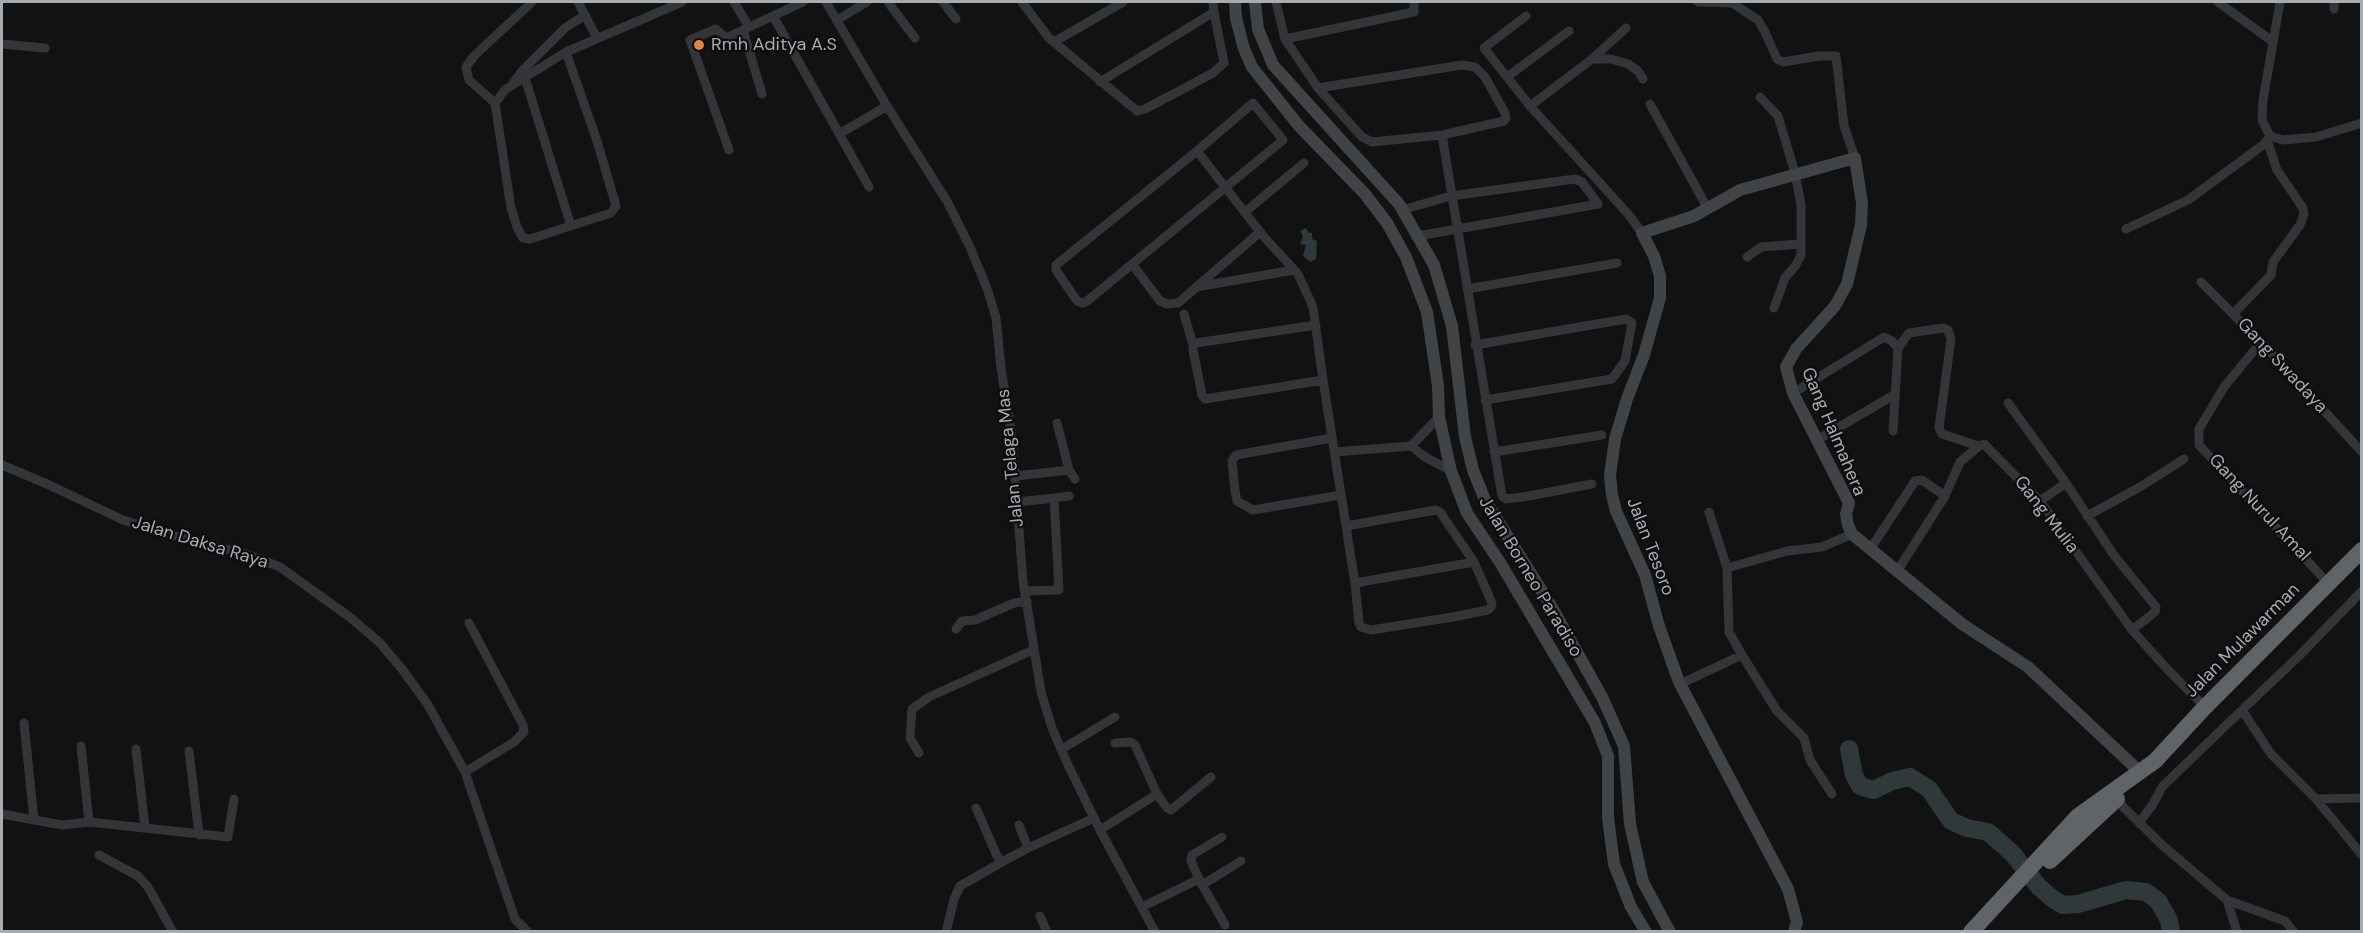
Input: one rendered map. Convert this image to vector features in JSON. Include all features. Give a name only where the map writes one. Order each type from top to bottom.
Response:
[{"type":"highway","name":"Jalan Mulawarman","points":[[2043,861],[2145,776],[2155,761],[2205,707],[2361,550]]},
{"type":"highway","name":"Jalan Mulawarman","points":[[1971,932],[2043,861],[2078,816],[2155,761]]},
{"type":"highway","name":"Jalan Mulawarman","points":[[1983,932],[2018,887]]},
{"type":"street","points":[[532,2],[474,56],[466,67],[469,80],[495,103],[511,207],[520,234],[524,238],[530,239],[611,213],[616,206],[597,141],[566,52]]},
{"type":"street","points":[[578,2],[597,38]]},
{"type":"street","points":[[513,84],[566,52],[682,2]]},
{"type":"street","points":[[734,2],[746,28],[762,94]]},
{"type":"street","points":[[729,150],[690,40],[716,29],[726,38],[803,2]]},
{"type":"street","name":"Jalan Telaga Mas","points":[[826,2],[886,106],[948,203],[970,247],[988,291],[996,318],[1016,476],[1020,548],[1033,650],[1041,692],[1052,728],[1100,831],[1155,932]]},
{"type":"street","points":[[837,20],[867,2]]},
{"type":"street","points":[[888,2],[915,38]]},
{"type":"street","points":[[943,2],[956,18]]},
{"type":"street","points":[[1022,2],[1054,42],[1137,111],[1213,73],[1224,63],[1214,2]]},
{"type":"street","points":[[1054,42],[1120,2]]},
{"type":"street","name":"Jalan Borneo Paradiso","points":[[1235,2],[1244,49],[1252,67],[1299,126],[1365,194],[1387,223],[1406,257],[1427,312],[1438,386],[1439,417],[1451,471],[1467,513],[1501,564],[1595,723],[1608,756],[1608,818],[1614,864],[1630,907],[1646,932]]},
{"type":"street","name":"Jalan Borneo Paradiso","points":[[1255,2],[1258,29],[1273,65],[1402,210],[1434,265],[1452,326],[1465,437],[1473,470],[1485,500],[1550,604],[1602,696],[1624,746],[1630,824],[1643,882],[1671,932]]},
{"type":"street","points":[[1276,2],[1285,39],[1318,88],[1362,137],[1372,142],[1442,135],[1504,121],[1506,118],[1485,76],[1475,67],[1462,65],[1318,88]]},
{"type":"street","points":[[1285,39],[1414,12],[1414,2]]},
{"type":"street","name":"Gang Halmahera","points":[[1698,2],[1732,3],[1758,20],[1777,59],[1783,62],[1819,56],[1836,56],[1844,126],[1860,178],[1861,225],[1850,272],[1835,306],[1789,359],[1786,367],[1793,393],[1849,503],[1846,514],[1852,534]]},
{"type":"street","points":[[2218,2],[2272,41]]},
{"type":"street","points":[[2232,314],[2271,275],[2273,262],[2300,225],[2304,214],[2303,208],[2277,170],[2262,120],[2272,41],[2280,2]]},
{"type":"street","points":[[1100,82],[1214,12]]},
{"type":"street","points":[[495,103],[522,71],[565,28],[585,15]]},
{"type":"street","points":[[773,16],[869,187]]},
{"type":"street","name":"Jalan Tesoro","points":[[1526,16],[1484,48],[1530,106],[1629,214],[1654,256],[1660,276],[1660,298],[1644,355],[1627,399],[1615,440],[1611,495],[1645,575],[1659,626],[1680,684],[1729,772],[1788,888],[1797,922],[1794,932]]},
{"type":"street","points":[[1530,106],[1592,59],[1626,28]]},
{"type":"street","points":[[1507,77],[1569,31]]},
{"type":"street","points":[[2,44],[45,48]]},
{"type":"street","points":[[1592,59],[1611,59],[1628,64],[1638,70],[1643,79]]},
{"type":"street","points":[[525,78],[571,226]]},
{"type":"street","points":[[1760,97],[1779,116],[1795,173],[1801,205],[1801,255],[1785,278],[1774,308]]},
{"type":"street","points":[[1253,103],[1283,140],[1226,188],[1083,303],[1077,301],[1055,267],[1253,103]]},
{"type":"street","points":[[1650,104],[1708,209]]},
{"type":"street","points":[[839,134],[886,106]]},
{"type":"street","points":[[2269,138],[2283,140],[2316,137],[2361,123]]},
{"type":"street","points":[[1442,135],[1500,491],[1506,499],[1592,484]]},
{"type":"street","points":[[2126,229],[2188,200],[2263,145],[2269,138]]},
{"type":"street","points":[[1197,151],[1260,232],[1294,270],[1304,284],[1313,307],[1334,453],[1355,583],[1359,623],[1366,630],[1453,617],[1488,610],[1491,607],[1492,603],[1474,562],[1444,515],[1436,510],[1346,526]]},
{"type":"street","points":[[1642,233],[1708,209],[1740,190],[1855,158]]},
{"type":"street","points":[[1245,212],[1304,163]]},
{"type":"street","points":[[1402,210],[1451,196],[1575,179],[1582,182],[1598,204],[1418,236]]},
{"type":"street","points":[[1132,264],[1160,301],[1167,304],[1178,303],[1260,232]]},
{"type":"street","points":[[1747,257],[1761,248],[1800,244]]},
{"type":"street","points":[[1467,289],[1617,263]]},
{"type":"street","points":[[1196,287],[1294,270]]},
{"type":"street","points":[[1419,291],[1440,282]]},
{"type":"street","name":"Gang Swadaya","points":[[2201,282],[2261,342],[2361,452]]},
{"type":"street","points":[[1184,314],[1193,345],[1202,395],[1205,399],[1323,380]]},
{"type":"street","points":[[1475,345],[1626,319],[1632,323],[1625,361],[1612,379],[1485,400]]},
{"type":"street","points":[[1193,345],[1316,325]]},
{"type":"street","points":[[1893,431],[1898,348],[1909,333],[1943,328],[1948,330],[1951,339],[1939,428],[1942,434],[1979,446]]},
{"type":"street","points":[[1793,393],[1884,337],[1898,348]]},
{"type":"street","name":"Gang Nurul Amal","points":[[2261,342],[2224,387],[2199,429],[2199,445],[2328,583]]},
{"type":"street","points":[[1816,440],[1894,395]]},
{"type":"street","points":[[2008,403],[2066,483],[2122,567],[2156,607],[2155,612],[2132,630]]},
{"type":"street","points":[[1334,453],[1411,446],[1439,417]]},
{"type":"street","points":[[1057,423],[1069,470],[1075,479]]},
{"type":"street","points":[[1494,452],[1602,435]]},
{"type":"street","points":[[1332,438],[1236,455],[1232,460],[1235,491],[1237,501],[1253,510],[1341,495]]},
{"type":"street","name":"Gang Mulia","points":[[1979,446],[1987,445],[2040,501],[2132,630],[2205,707]]},
{"type":"street","points":[[1411,446],[1425,457],[1451,471]]},
{"type":"street","points":[[1898,570],[1945,496],[1960,462],[1979,446]]},
{"type":"street","points":[[2086,516],[2140,487],[2184,459]]},
{"type":"street","name":"Jalan Daksa Raya","points":[[2,465],[123,520],[246,554],[280,567],[351,618],[380,643],[428,705],[465,772],[515,919],[528,932]]},
{"type":"street","points":[[1016,476],[1069,470]]},
{"type":"street","points":[[1871,548],[1915,481],[1922,480],[1945,496]]},
{"type":"street","points":[[2040,501],[2066,483]]},
{"type":"street","points":[[1018,502],[1069,496]]},
{"type":"street","points":[[956,629],[962,621],[975,620],[1026,596],[1059,594],[1053,498]]},
{"type":"street","points":[[1709,512],[1727,568],[1729,632],[1777,711],[1803,738],[1810,760],[1832,794]]},
{"type":"street","points":[[1727,568],[1787,551],[1822,547],[1852,534],[1962,624],[2028,667],[2139,771]]},
{"type":"street","points":[[1355,583],[1474,562]]},
{"type":"street","points":[[2139,823],[2153,804],[2162,786],[2299,656],[2361,591]]},
{"type":"street","points":[[465,772],[514,742],[524,732],[523,725],[469,623]]},
{"type":"street","points":[[919,753],[910,738],[912,709],[929,698],[1033,650]]},
{"type":"street","points":[[1680,684],[1742,655]]},
{"type":"street","points":[[2242,710],[2271,754],[2316,799],[2361,855]]},
{"type":"street","points":[[1062,749],[1115,717]]},
{"type":"street","points":[[24,723],[34,820]]},
{"type":"street","points":[[1115,743],[1131,742],[1135,745],[1157,794],[1167,808],[1172,810],[1211,777]]},
{"type":"street","points":[[81,746],[89,822]]},
{"type":"street","points":[[136,749],[145,827]]},
{"type":"street","points":[[189,751],[199,835]]},
{"type":"street","points":[[1100,831],[1157,794]]},
{"type":"street","points":[[2316,799],[2361,798]]},
{"type":"street","points":[[2,814],[62,825],[89,822],[228,837],[234,799]]},
{"type":"street","points":[[2116,800],[2162,845],[2227,900],[2285,921],[2294,932]]},
{"type":"street","points":[[976,808],[997,856],[1002,862]]},
{"type":"street","points":[[947,928],[957,890],[963,884],[1028,848],[1094,818]]},
{"type":"street","points":[[1019,825],[1028,848]]},
{"type":"street","points":[[1222,837],[1192,855],[1191,861],[1225,925]]},
{"type":"street","points":[[99,855],[138,876],[148,887],[173,932]]},
{"type":"street","points":[[1142,907],[1201,882],[1241,861]]},
{"type":"street","points":[[2227,900],[2237,932]]},
{"type":"street","points":[[1040,916],[1047,932]]},
{"type":"shaded area","points":[[1306,228],[1309,233],[1312,233],[1312,239],[1317,241],[1316,259],[1310,262],[1303,256],[1306,245],[1300,244],[1303,236],[1300,231]]},
{"type":"waterway","points":[[1849,749],[1854,775],[1860,786],[1874,790],[1892,781],[1910,777],[1929,789],[1951,821],[1967,828],[1988,832],[2012,853],[2039,887],[2063,905],[2078,904],[2126,890],[2146,892],[2158,901],[2169,920],[2171,932]]},
{"type":"place","name":"Rmh Aditya A.S","points":[[699,45]]}]
